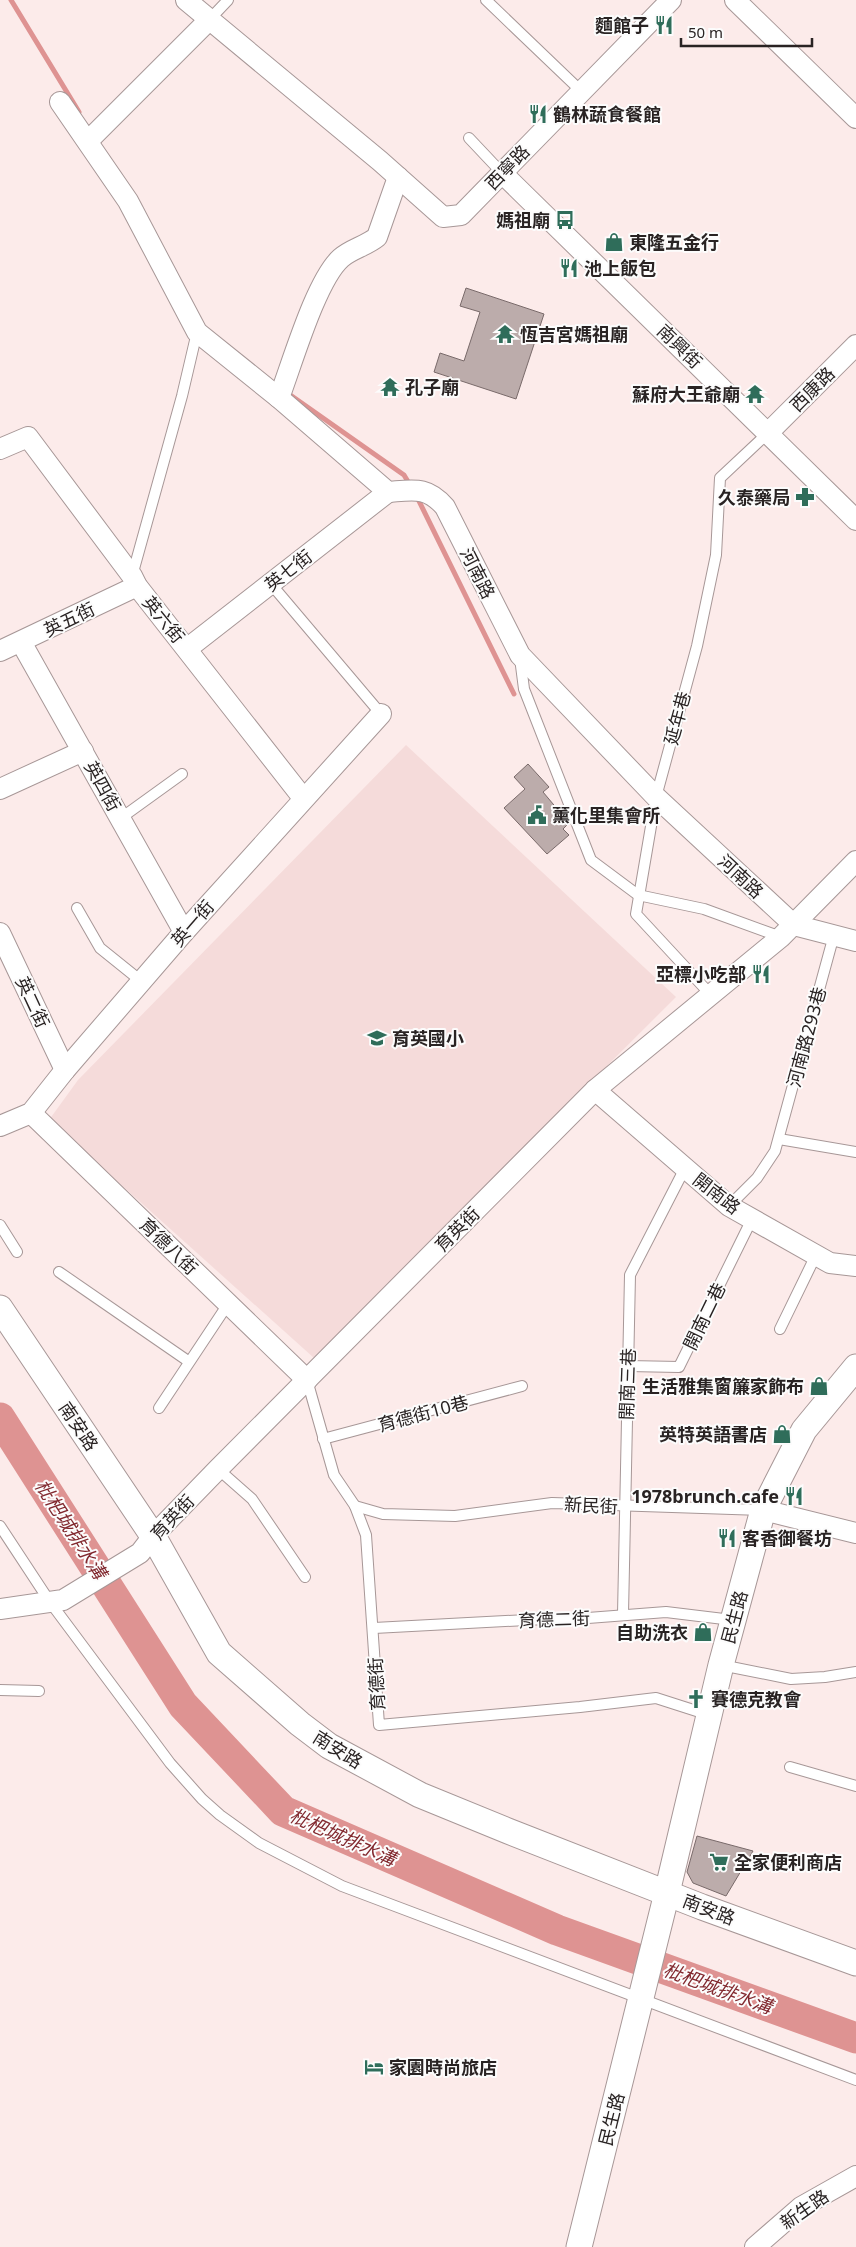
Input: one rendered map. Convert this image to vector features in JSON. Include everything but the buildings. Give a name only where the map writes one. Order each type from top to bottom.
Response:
[{"type":"street","points":[[186,0],[398,177],[377,237],[369,244],[351,251],[340,259],[321,284],[279,398]]},
{"type":"street","name":"西寧路","points":[[398,177],[443,217],[461,215],[671,0]]},
{"type":"street","points":[[735,0],[856,118]]},
{"type":"street","points":[[88,141],[209,20]]},
{"type":"street","points":[[60,102],[128,201],[197,332],[279,398],[388,492]]},
{"type":"street","name":"南興街","points":[[502,172],[856,520]]},
{"type":"street","name":"西康路","points":[[768,433],[856,345]]},
{"type":"street","name":"英六街","points":[[0,449],[28,437],[135,581],[303,798]]},
{"type":"street","name":"河南路","points":[[388,492],[422,490],[435,496],[445,507],[520,655],[788,931],[834,935],[856,942]]},
{"type":"street","name":"英七街","points":[[188,648],[388,492]]},
{"type":"street","name":"英五街","points":[[0,651],[21,642],[135,581]]},
{"type":"street","name":"英四街","points":[[21,642],[184,932]]},
{"type":"street","name":"英一街","points":[[0,1126],[31,1113],[141,981],[303,798],[381,714]]},
{"type":"street","points":[[0,789],[83,751]]},
{"type":"street","name":"育英街","points":[[56,1601],[146,1545],[218,1469],[595,1090],[788,931],[856,861]]},
{"type":"street","name":"英二街","points":[[0,933],[5,955],[65,1070]]},
{"type":"street","name":"開南路","points":[[595,1090],[729,1206],[830,1263],[856,1266]]},
{"type":"street","name":"育德八街","points":[[31,1113],[307,1380]]},
{"type":"street","name":"南安路","points":[[0,1308],[146,1545],[219,1653],[300,1724],[329,1746],[420,1795],[666,1896],[855,1960]]},
{"type":"street","name":"民生路","points":[[578,2247],[666,1896],[721,1665],[763,1510],[804,1430],[856,1367]]},
{"type":"street","name":"新民街","points":[[763,1510],[856,1533]]},
{"type":"street","points":[[0,1608],[56,1601]]},
{"type":"street","name":"新生路","points":[[755,2247],[801,2207],[856,2176]]},
{"type":"lane","points":[[209,20],[228,0]]},
{"type":"lane","points":[[486,0],[581,91]]},
{"type":"lane","points":[[469,138],[502,172]]},
{"type":"lane","points":[[135,581],[197,332]]},
{"type":"lane","name":"延年巷","points":[[711,995],[636,914],[656,797],[697,646],[716,556],[720,478],[768,433]]},
{"type":"lane","points":[[271,584],[381,714]]},
{"type":"lane","points":[[520,655],[524,689],[592,860],[638,895],[704,909],[788,931]]},
{"type":"lane","points":[[121,818],[182,774]]},
{"type":"lane","points":[[77,908],[100,948],[141,981]]},
{"type":"lane","name":"河南路293巷","points":[[729,1206],[757,1178],[775,1151],[834,935]]},
{"type":"lane","points":[[779,1139],[856,1152]]},
{"type":"lane","name":"開南三巷","points":[[623,1614],[630,1275],[685,1168]]},
{"type":"lane","name":"開南二巷","points":[[628,1366],[679,1367],[752,1219]]},
{"type":"lane","points":[[0,1225],[17,1252]]},
{"type":"lane","points":[[780,1329],[816,1255]]},
{"type":"lane","points":[[59,1272],[188,1361]]},
{"type":"lane","points":[[159,1408],[188,1361],[228,1304]]},
{"type":"lane","name":"育德街","points":[[307,1380],[334,1475],[354,1506],[366,1535],[374,1628],[379,1725],[580,1707],[656,1698],[709,1715]]},
{"type":"lane","name":"育德街10巷","points":[[323,1439],[522,1386]]},
{"type":"lane","points":[[218,1469],[252,1499],[305,1577]]},
{"type":"lane","name":"新民街","points":[[354,1506],[383,1514],[455,1516],[552,1503],[763,1510]]},
{"type":"lane","points":[[0,1526],[186,1782],[220,1815],[246,1834],[280,1855],[342,1886],[641,1995],[856,2080]]},
{"type":"lane","name":"育德二街","points":[[374,1628],[575,1619],[666,1612],[733,1620]]},
{"type":"lane","points":[[721,1665],[791,1679],[825,1677],[856,1672]]},
{"type":"lane","points":[[0,1690],[39,1691]]},
{"type":"lane","points":[[790,1767],[856,1786]]},
{"type":"shaded area","name":"育英國小","points":[[406,745],[676,997],[314,1358],[49,1120],[78,1080]]},
{"type":"waterway","points":[[11,0],[79,112]]},
{"type":"waterway","points":[[286,392],[404,475],[410,485]]},
{"type":"waterway","points":[[417,497],[514,694]]},
{"type":"waterway","name":"枇杷城排水溝","points":[[0,1418],[183,1705],[283,1811],[557,1930],[856,2038]]},
{"type":"place","name":"麵館子","points":[[664,25]]},
{"type":"place","name":"鶴林蔬食餐館","points":[[538,114]]},
{"type":"place","name":"媽祖廟","points":[[565,220]]},
{"type":"place","name":"東隆五金行","points":[[614,242]]},
{"type":"place","name":"池上飯包","points":[[569,268]]},
{"type":"place","name":"恆吉宮媽祖廟","points":[[505,334]]},
{"type":"place","name":"孔子廟","points":[[390,387]]},
{"type":"place","name":"蘇府大王爺廟","points":[[755,394]]},
{"type":"place","name":"久泰藥局","points":[[805,497]]},
{"type":"place","name":"薰化里集會所","points":[[537,815]]},
{"type":"place","name":"亞標小吃部","points":[[761,974]]},
{"type":"place","name":"育英國小","points":[[377,1038]]},
{"type":"place","name":"生活雅集窗簾家飾布","points":[[819,1386]]},
{"type":"place","name":"英特英語書店","points":[[782,1434]]},
{"type":"place","name":"1978brunch.cafe","points":[[794,1496]]},
{"type":"place","name":"客香御餐坊","points":[[727,1538]]},
{"type":"place","name":"自助洗衣","points":[[703,1632]]},
{"type":"place","name":"賽德克教會","points":[[696,1699]]},
{"type":"place","name":"全家便利商店","points":[[719,1862]]},
{"type":"place","name":"家園時尚旅店","points":[[374,2067]]}]
